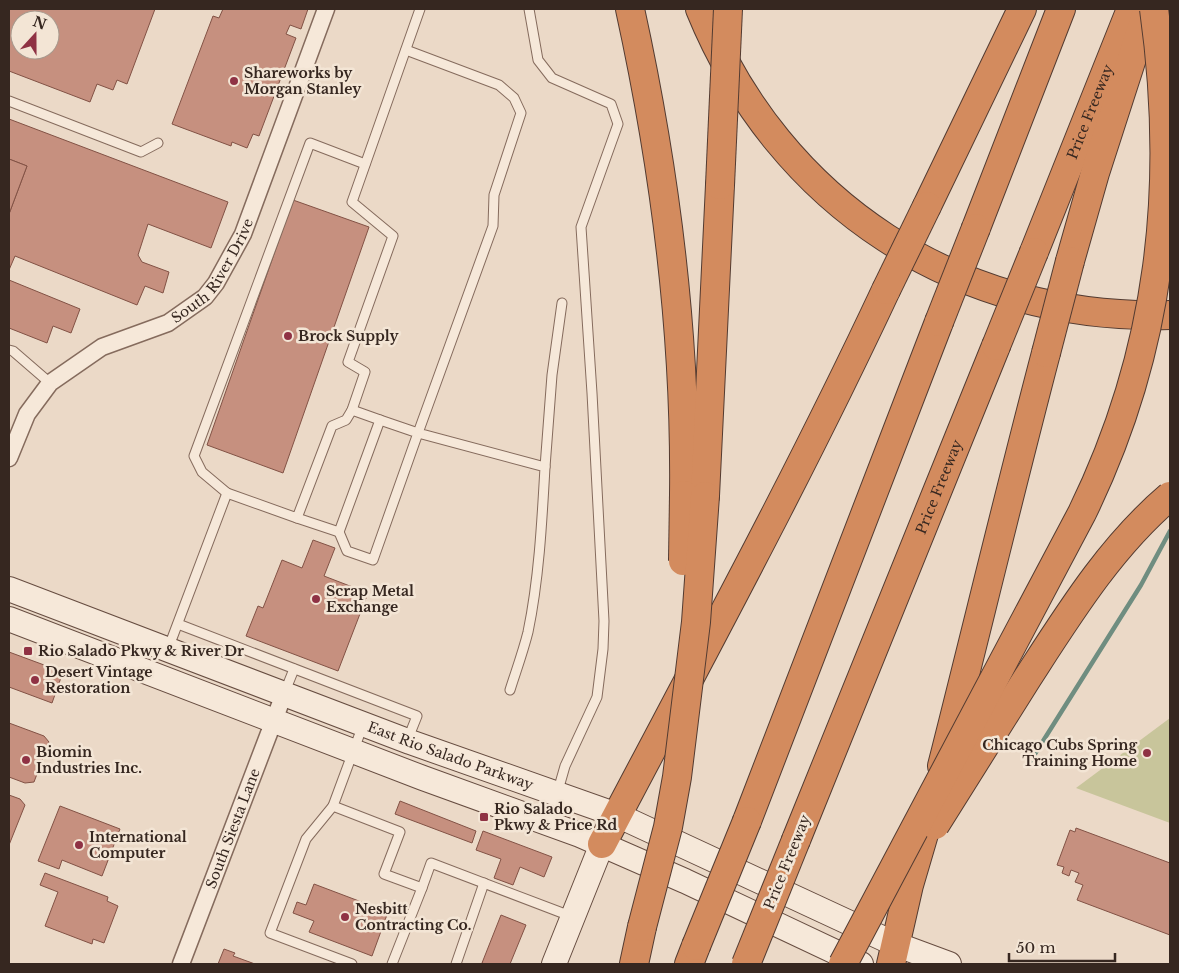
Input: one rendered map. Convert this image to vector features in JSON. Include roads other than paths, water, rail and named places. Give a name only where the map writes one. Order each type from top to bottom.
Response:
[{"type":"highway","points":[[630,9],[652,116],[667,209],[695,496]]},
{"type":"highway","points":[[700,9],[736,82],[778,141],[822,188],[881,234],[930,263],[955,275],[1018,298],[1056,307],[1096,313],[1170,315]]},
{"type":"highway","points":[[638,948],[665,774],[695,496],[720,185],[728,9]]},
{"type":"highway","points":[[602,844],[744,574],[857,352],[1022,9]]},
{"type":"highway","points":[[693,955],[747,821],[1061,9]]},
{"type":"highway","name":"Price Freeway","points":[[746,964],[1131,9]]},
{"type":"highway","points":[[893,954],[975,638],[1009,492],[1070,261],[1148,9]]},
{"type":"highway","points":[[843,964],[1082,514],[1111,450],[1132,394],[1146,344],[1157,293],[1166,216],[1167,113],[1154,9]]},
{"type":"highway","points":[[843,964],[897,886],[1086,590],[1130,534],[1170,496]]},
{"type":"main road","name":"East Rio Salado Parkway","points":[[9,589],[407,741],[617,815],[893,954],[948,964]]},
{"type":"main road","name":"East Rio Salado Parkway","points":[[9,619],[602,844],[861,964]]},
{"type":"main road","points":[[554,964],[602,844]]},
{"type":"street","name":"South River Drive","points":[[9,458],[27,414],[50,383],[102,347],[168,323],[205,297],[216,283],[243,234],[326,9]]},
{"type":"street","name":"South Siesta Lane","points":[[180,964],[284,694]]},
{"type":"lane","points":[[297,518],[332,426],[346,420],[352,410],[364,372],[348,362],[393,236],[352,202],[420,9]]},
{"type":"lane","points":[[530,9],[538,60],[552,78],[611,104],[618,124],[581,227],[592,393],[604,649],[596,697],[565,766],[556,794]]},
{"type":"lane","points":[[380,420],[340,532],[347,551],[372,560],[493,226],[494,195],[521,113],[514,98],[499,85],[406,50]]},
{"type":"lane","points":[[9,101],[141,152],[158,143]]},
{"type":"lane","points":[[340,532],[227,493],[202,472],[194,456],[310,143],[365,164]]},
{"type":"lane","points":[[510,690],[528,631],[543,508],[552,376],[562,303]]},
{"type":"lane","points":[[9,350],[50,383]]},
{"type":"lane","points":[[352,410],[418,433],[545,467]]},
{"type":"lane","points":[[168,649],[227,493]]},
{"type":"lane","points":[[178,624],[417,716],[407,741]]},
{"type":"lane","points":[[284,694],[294,669]]},
{"type":"lane","points":[[352,964],[270,933],[306,839],[333,806],[364,724]]},
{"type":"lane","points":[[333,806],[400,832],[384,874],[422,888]]},
{"type":"lane","points":[[392,964],[431,863],[573,917]]},
{"type":"lane","points":[[456,964],[484,883]]},
{"type":"waterway","points":[[1028,765],[1141,585],[1170,531]]},
{"type":"place","name":"Shareworks by Morgan Stanley","points":[[234,81]]},
{"type":"place","name":"Brock Supply","points":[[288,336]]},
{"type":"place","name":"Scrap Metal Exchange","points":[[316,599]]},
{"type":"place","name":"Rio Salado Pkwy & River Dr","points":[[28,651]]},
{"type":"place","name":"Desert Vintage Restoration","points":[[35,680]]},
{"type":"place","name":"Chicago Cubs Spring Training Home","points":[[1147,753]]},
{"type":"place","name":"Biomin Industries Inc.","points":[[26,760]]},
{"type":"place","name":"Rio Salado Pkwy & Price Rd","points":[[484,817]]},
{"type":"place","name":"International Computer","points":[[79,845]]},
{"type":"place","name":"Nesbitt Contracting Co.","points":[[345,917]]}]
